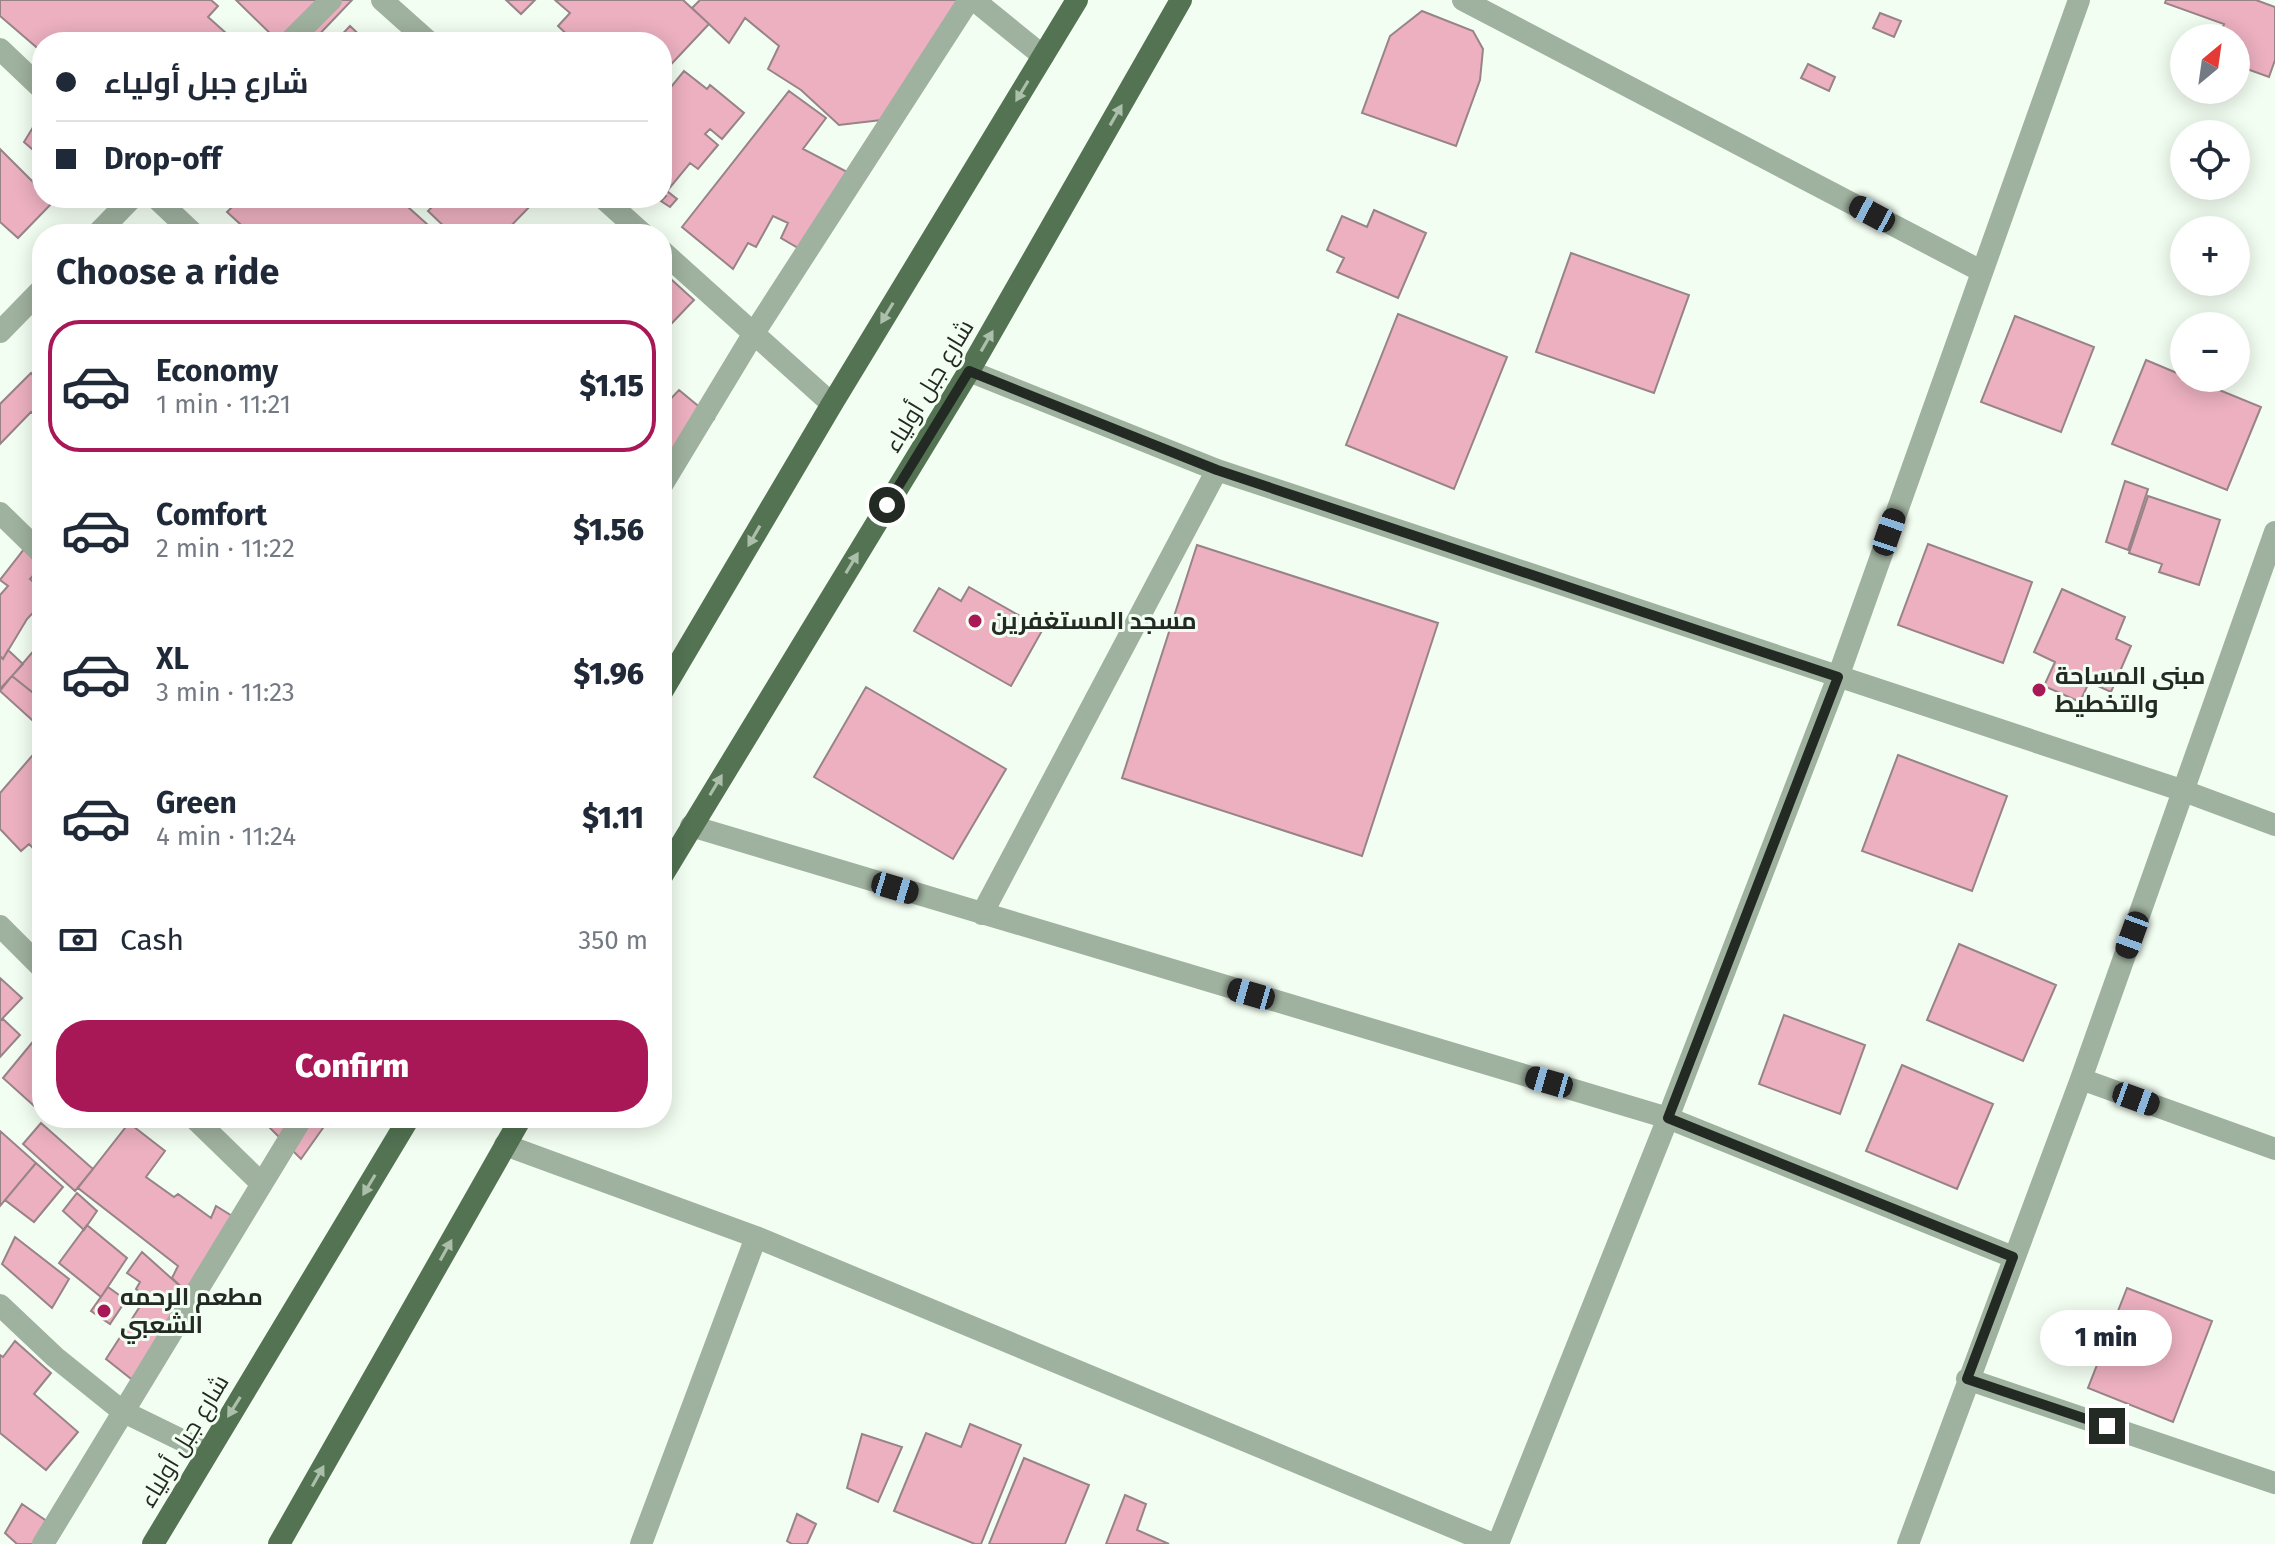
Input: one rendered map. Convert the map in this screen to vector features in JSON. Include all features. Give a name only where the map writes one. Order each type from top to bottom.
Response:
[{"type":"main road","points":[[672,667],[1077,0]]},
{"type":"main road","name":"شارع جبل أولياء","points":[[672,859],[969,371],[1181,0]]},
{"type":"main road","name":"شارع جبل أولياء","points":[[153,1544],[403,1128]]},
{"type":"main road","points":[[279,1544],[515,1128]]},
{"type":"street","points":[[299,32],[331,0]]},
{"type":"street","points":[[382,0],[418,32]]},
{"type":"street","points":[[672,468],[754,333],[972,0],[1043,56]]},
{"type":"street","points":[[1463,0],[1981,271]]},
{"type":"street","points":[[505,1145],[756,1237],[1496,1544],[1668,1118],[1838,677],[2079,0]]},
{"type":"street","points":[[0,49],[32,79]]},
{"type":"street","points":[[107,224],[122,208]]},
{"type":"street","points":[[167,208],[183,224]]},
{"type":"street","points":[[614,208],[632,224]]},
{"type":"street","points":[[672,260],[832,404]]},
{"type":"street","points":[[0,332],[32,299]]},
{"type":"street","points":[[969,371],[1217,470],[2184,791],[2275,825]]},
{"type":"street","points":[[982,914],[1217,470]]},
{"type":"street","points":[[0,513],[32,544]]},
{"type":"street","points":[[1908,1544],[2081,1079],[2275,532]]},
{"type":"street","points":[[691,826],[1668,1118],[2013,1257]]},
{"type":"street","points":[[0,926],[32,958]]},
{"type":"street","points":[[2081,1079],[2275,1149]]},
{"type":"street","points":[[204,1128],[262,1184]]},
{"type":"street","points":[[43,1544],[296,1128]]},
{"type":"street","points":[[641,1544],[756,1237]]},
{"type":"street","points":[[0,1305],[55,1357],[122,1411],[206,1452]]},
{"type":"street","points":[[1967,1379],[2275,1483]]},
{"type":"building","points":[[0,0],[211,0],[218,6],[208,17],[225,32],[32,32],[32,43],[0,16]]},
{"type":"building","points":[[236,0],[352,0],[322,32],[269,32]]},
{"type":"building","points":[[506,0],[535,0],[521,14]]},
{"type":"building","points":[[555,0],[683,0],[709,24],[672,63],[672,32],[564,32],[558,26],[570,13]]},
{"type":"building","points":[[700,0],[956,0],[963,5],[890,119],[839,125],[801,90],[768,69],[779,46],[745,18],[729,43],[692,8]]},
{"type":"building","points":[[2166,0],[2256,0],[2275,7],[2275,60],[2269,77],[2250,70],[2250,24],[2224,24],[2165,3]]},
{"type":"building","points":[[1422,11],[1473,31],[1483,49],[1480,80],[1456,146],[1362,113],[1390,36]]},
{"type":"building","points":[[1880,13],[1901,21],[1894,37],[1873,28]]},
{"type":"building","points":[[1808,64],[1835,77],[1829,91],[1801,78]]},
{"type":"building","points":[[684,71],[707,89],[710,85],[744,113],[722,139],[710,129],[705,134],[718,145],[698,169],[690,163],[672,185],[672,86]]},
{"type":"building","points":[[789,91],[826,118],[803,149],[851,174],[810,255],[781,238],[788,223],[773,216],[756,247],[748,243],[733,269],[682,227]]},
{"type":"building","points":[[32,129],[32,149],[24,142]]},
{"type":"building","points":[[0,149],[32,181],[32,208],[47,208],[18,238],[0,222]]},
{"type":"building","points":[[231,208],[409,208],[427,224],[240,224],[227,212]]},
{"type":"building","points":[[431,208],[528,208],[513,224],[442,224],[428,211]]},
{"type":"building","points":[[1374,210],[1426,233],[1398,298],[1337,272],[1344,258],[1327,250],[1342,216],[1367,227]]},
{"type":"building","points":[[1571,253],[1689,295],[1654,393],[1536,352]]},
{"type":"building","points":[[672,280],[694,300],[672,323]]},
{"type":"building","points":[[1398,314],[1507,357],[1454,489],[1346,445]]},
{"type":"building","points":[[2015,316],[2094,347],[2061,432],[1981,402]]},
{"type":"building","points":[[2146,360],[2170,370],[2170,392],[2224,392],[2261,407],[2227,490],[2112,444]]},
{"type":"building","points":[[32,374],[32,413],[0,444],[0,404]]},
{"type":"building","points":[[679,390],[714,419],[672,452],[672,397]]},
{"type":"building","points":[[2125,481],[2148,489],[2128,550],[2106,542]]},
{"type":"building","points":[[2148,496],[2220,520],[2199,585],[2159,572],[2162,564],[2129,553]]},
{"type":"building","points":[[28,544],[32,548],[32,614],[3,659],[0,656],[0,595],[8,586],[0,580]]},
{"type":"building","points":[[1928,544],[2032,582],[2003,663],[1898,625]]},
{"type":"building","points":[[1197,545],[1438,623],[1362,856],[1122,778]]},
{"type":"building","points":[[969,587],[1043,629],[1011,686],[914,631],[939,588],[961,601]]},
{"type":"building","points":[[2062,589],[2125,617],[2116,639],[2131,646],[2111,692],[2089,682],[2080,702],[2044,686],[2055,662],[2034,652]]},
{"type":"building","points":[[8,650],[23,664],[0,689],[0,656],[3,659]]},
{"type":"building","points":[[32,653],[32,692],[12,676]]},
{"type":"building","points":[[12,676],[32,692],[32,720],[0,691]]},
{"type":"building","points":[[866,687],[1006,769],[953,859],[814,777]]},
{"type":"building","points":[[1898,755],[2007,796],[1972,891],[1862,851]]},
{"type":"building","points":[[32,756],[32,847],[29,844],[21,851],[0,829],[0,793]]},
{"type":"building","points":[[1959,944],[2056,985],[2023,1061],[1927,1020]]},
{"type":"building","points":[[0,978],[22,998],[0,1021]]},
{"type":"building","points":[[1784,1015],[1865,1045],[1840,1114],[1759,1084]]},
{"type":"building","points":[[3,1019],[20,1035],[0,1057],[0,1021]]},
{"type":"building","points":[[32,1043],[32,1104],[3,1078]]},
{"type":"building","points":[[1902,1065],[1993,1104],[1957,1189],[1866,1151]]},
{"type":"building","points":[[37,1128],[47,1128],[93,1169],[75,1191],[23,1144]]},
{"type":"building","points":[[125,1128],[135,1128],[165,1151],[146,1177],[174,1197],[178,1194],[211,1218],[216,1206],[237,1219],[190,1295],[172,1278],[178,1266],[78,1188]]},
{"type":"building","points":[[270,1128],[323,1128],[301,1159]]},
{"type":"building","points":[[0,1131],[36,1163],[0,1206]]},
{"type":"building","points":[[36,1163],[63,1187],[34,1222],[5,1200]]},
{"type":"building","points":[[77,1193],[97,1211],[84,1230],[63,1211]]},
{"type":"building","points":[[87,1225],[127,1258],[101,1297],[59,1263]]},
{"type":"building","points":[[15,1237],[69,1279],[52,1308],[2,1264]]},
{"type":"building","points":[[142,1252],[190,1295],[135,1382],[106,1359],[146,1297],[136,1289],[140,1282],[127,1273]]},
{"type":"building","points":[[108,1287],[126,1300],[110,1324],[91,1311]]},
{"type":"building","points":[[2127,1288],[2212,1321],[2173,1422],[2088,1388]]},
{"type":"building","points":[[15,1341],[51,1373],[34,1394],[78,1432],[46,1470],[0,1433],[0,1355],[3,1357]]},
{"type":"building","points":[[970,1424],[1021,1445],[981,1544],[894,1511],[926,1433],[961,1447]]},
{"type":"building","points":[[862,1434],[902,1447],[878,1502],[847,1488]]},
{"type":"building","points":[[1024,1458],[1089,1485],[1065,1544],[989,1544]]},
{"type":"building","points":[[1125,1495],[1146,1504],[1137,1530],[1169,1544],[1106,1544]]},
{"type":"building","points":[[22,1504],[54,1526],[43,1544],[17,1544],[5,1533]]},
{"type":"building","points":[[797,1514],[816,1524],[807,1544],[787,1541]]},
{"type":"place","name":"مسجد المستغفرين","points":[[975,621]]},
{"type":"place","name":"مبنى المساحة والتخطيط","points":[[2039,690]]},
{"type":"place","name":"مطعم الرحمه الشعبي","points":[[104,1311]]},
{"type":"route","points":[[887,505],[969,371],[1217,470],[1838,677],[1668,1118],[2013,1257],[1967,1379],[2107,1426]]}]
